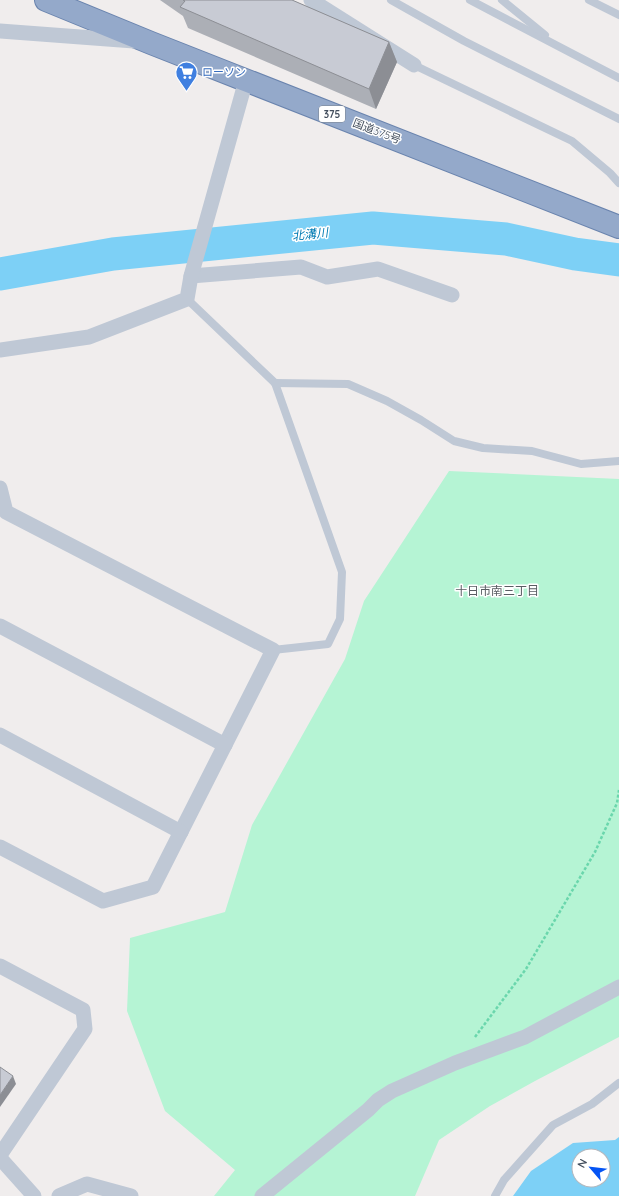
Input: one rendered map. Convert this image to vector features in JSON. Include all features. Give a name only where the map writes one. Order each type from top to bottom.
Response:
[{"type":"highway","name":"国道375号","points":[[46,0],[151,43],[619,227]]},
{"type":"street","points":[[311,0],[414,65]]},
{"type":"street","points":[[0,31],[151,43]]},
{"type":"street","points":[[0,350],[89,337],[187,299],[191,276],[246,80]]},
{"type":"street","points":[[191,276],[301,267],[327,277],[378,270],[452,296]]},
{"type":"street","points":[[0,488],[6,512],[273,650],[153,886],[103,901],[0,847]]},
{"type":"street","points":[[0,626],[225,744]]},
{"type":"street","points":[[0,736],[181,832]]},
{"type":"street","points":[[0,966],[83,1010],[85,1029],[0,1155]]},
{"type":"street","points":[[262,1196],[368,1110],[378,1100],[392,1091],[455,1063],[525,1037],[619,988]]},
{"type":"street","points":[[0,1158],[34,1196]]},
{"type":"street","points":[[59,1196],[87,1184],[131,1196]]},
{"type":"lane","points":[[391,0],[464,41],[619,119]]},
{"type":"lane","points":[[470,0],[619,78]]},
{"type":"lane","points":[[502,0],[557,45]]},
{"type":"lane","points":[[589,0],[619,15]]},
{"type":"lane","points":[[414,65],[572,141],[610,173],[619,183]]},
{"type":"lane","points":[[187,299],[275,383],[342,572],[340,618],[328,644],[273,650]]},
{"type":"lane","points":[[275,383],[348,384],[387,401],[454,441],[483,448],[532,451],[581,464],[619,461]]},
{"type":"lane","points":[[495,1196],[504,1180],[553,1125],[592,1104],[619,1083]]},
{"type":"path","points":[[474,1038],[526,969],[595,852],[617,803],[619,790]]},
{"type":"green space","points":[[449,471],[619,479],[619,1037],[490,1106],[439,1140],[415,1196],[214,1196],[235,1170],[165,1111],[127,1011],[130,938],[225,912],[252,825],[345,659],[364,601]]},
{"type":"water","points":[[619,1137],[619,1196],[513,1196],[531,1171],[573,1143],[615,1140]]},
{"type":"building","points":[[183,0],[292,0],[389,42],[369,89],[180,7],[185,1]]},
{"type":"building","points":[[0,1067],[13,1076],[0,1095]]},
{"type":"waterway","name":"北溝川","points":[[0,274],[113,254],[373,228],[506,239],[575,254],[619,260]]},
{"type":"place","name":"ローソン","points":[[187,92]]},
{"type":"district","name":"十日市南三丁目","points":[[497,590]]}]
